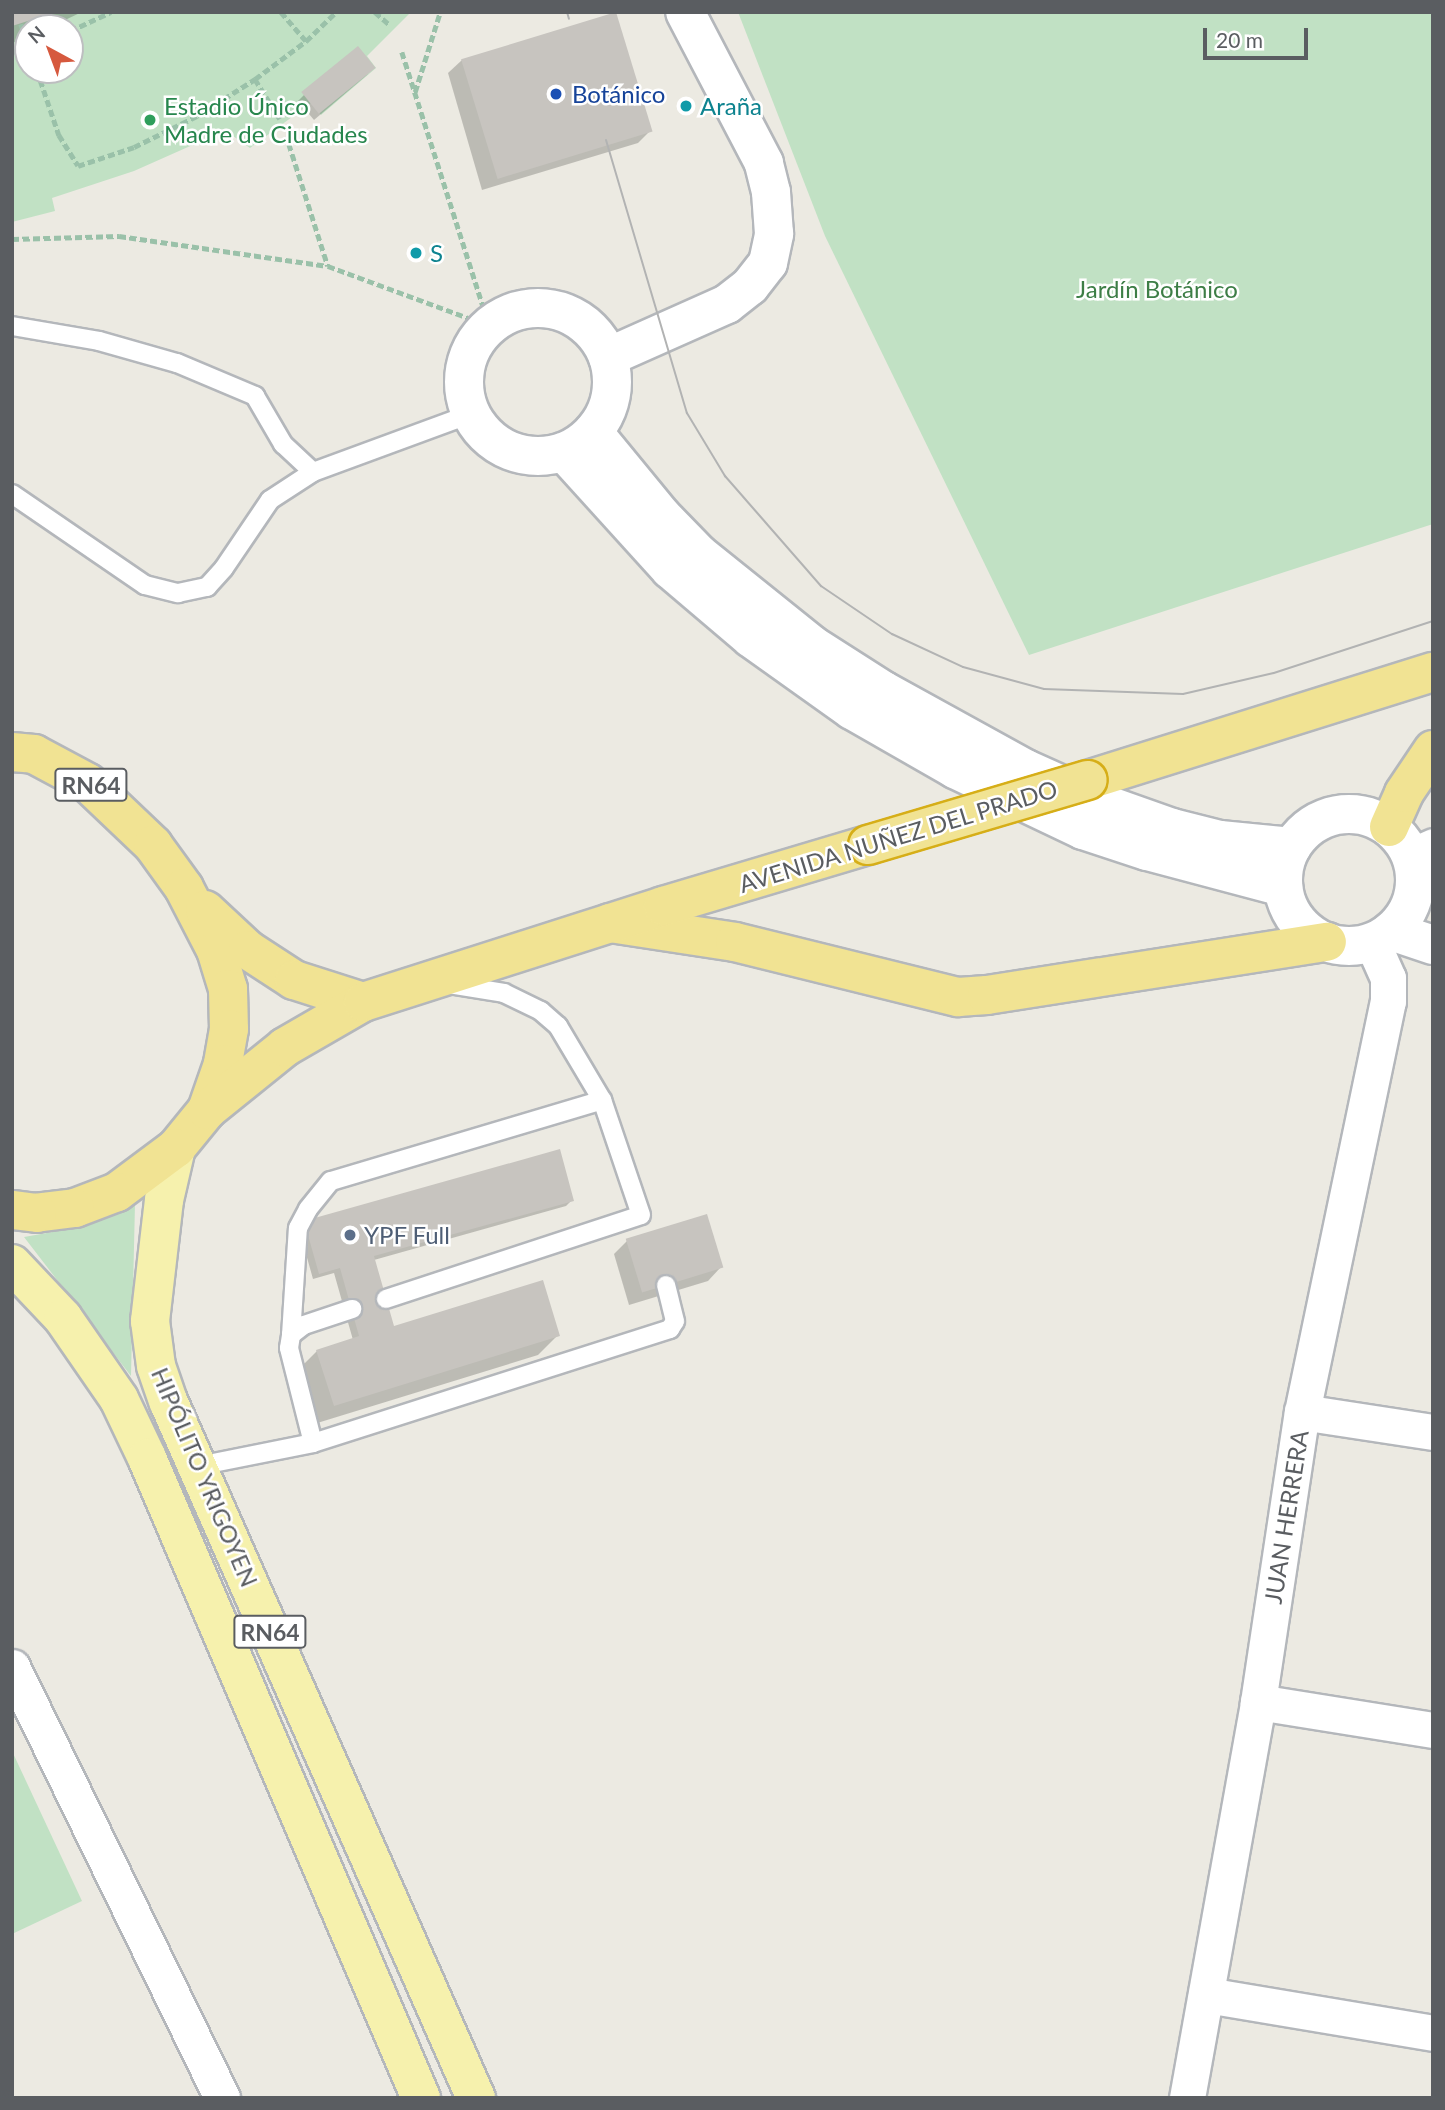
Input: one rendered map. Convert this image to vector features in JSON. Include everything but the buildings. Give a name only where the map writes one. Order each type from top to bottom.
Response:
[{"type":"highway","name":"AVENIDA NUÑEZ DEL PRADO","points":[[207,1110],[285,1047],[363,1003],[610,923],[1088,780],[1433,672]]},
{"type":"highway","name":"RN64","points":[[12,1210],[37,1213],[75,1208],[117,1192],[176,1149],[207,1110],[223,1063],[229,1029],[228,989],[216,950],[184,888],[153,845],[122,812],[88,783],[19,747]]},
{"type":"highway","points":[[1416,865],[1404,793],[1426,756],[1433,751]]},
{"type":"highway","points":[[184,888],[248,950],[294,980],[363,1003]]},
{"type":"highway","points":[[610,923],[735,942],[958,997],[987,995],[1327,942]]},
{"type":"main road","points":[[608,357],[727,304],[750,286],[768,263],[774,234],[771,192],[764,163],[685,12]]},
{"type":"main road","points":[[533,308],[557,310],[579,320],[597,336],[608,357],[612,377],[611,396],[605,415],[578,442],[542,456],[520,454],[491,439],[471,414],[464,391],[465,367],[474,345],[490,326],[510,313],[533,308]]},
{"type":"main road","points":[[578,442],[662,516],[699,554],[812,645],[884,691],[1026,769],[1104,804],[1172,828],[1220,840],[1292,847]]},
{"type":"main road","points":[[578,442],[670,569],[751,638],[852,710],[955,769],[1083,830],[1147,851],[1283,887]]},
{"type":"main road","points":[[1382,937],[1403,918],[1416,865],[1369,817],[1347,814],[1325,819],[1307,830],[1292,847],[1284,867],[1283,887],[1297,921],[1311,934],[1327,942],[1350,946],[1382,937],[1433,945]]},
{"type":"main road","name":"HIPÓLITO YRIGOYEN","points":[[176,1149],[164,1200],[150,1321],[156,1366],[169,1403],[475,2098]]},
{"type":"main road","name":"HIPÓLITO YRIGOYEN","points":[[12,1264],[38,1288],[90,1353],[130,1422],[421,2098]]},
{"type":"street","name":"JUAN HERRERA","points":[[1187,2098],[1258,1702],[1302,1412],[1388,1001],[1388,978],[1382,937]]},
{"type":"street","points":[[1302,1412],[1433,1432]]},
{"type":"street","points":[[12,1667],[222,2098]]},
{"type":"street","points":[[1258,1702],[1433,1730]]},
{"type":"street","points":[[1206,1995],[1433,2034]]},
{"type":"lane","points":[[12,326],[99,341],[177,363],[256,396],[283,444],[313,472]]},
{"type":"lane","points":[[12,494],[145,585],[178,593],[207,587],[224,568],[270,500],[313,472],[471,414]]},
{"type":"lane","points":[[386,1299],[644,1224],[602,1100],[558,1026],[541,1011],[504,993],[427,981]]},
{"type":"lane","points":[[313,1443],[289,1348],[298,1228],[308,1209],[331,1181],[602,1100]]},
{"type":"lane","points":[[198,1466],[313,1443],[670,1329],[675,1321],[666,1285]]},
{"type":"lane","points":[[291,1335],[304,1325],[352,1309]]},
{"type":"path","points":[[84,25],[111,12]]},
{"type":"path","points":[[281,12],[306,41]]},
{"type":"path","points":[[42,84],[59,135],[78,166],[134,147],[184,122],[255,79],[306,41],[336,12]]},
{"type":"path","points":[[375,12],[390,25]]},
{"type":"path","points":[[415,93],[440,12]]},
{"type":"path","points":[[402,52],[490,326]]},
{"type":"path","points":[[255,79],[280,119]]},
{"type":"path","points":[[289,144],[328,266]]},
{"type":"path","points":[[12,239],[119,236],[328,266],[490,326]]},
{"type":"green space","name":"Estadio Único Madre de Ciudades","points":[[12,12],[411,12],[367,56],[376,68],[321,115],[311,103],[250,148],[233,136],[215,135],[134,171],[52,198],[55,211],[12,222]]},
{"type":"green space","name":"Jardín Botánico","points":[[738,12],[1433,12],[1433,524],[1029,655],[825,236]]},
{"type":"green space","points":[[135,1204],[131,1376],[24,1237],[81,1227]]},
{"type":"green space","points":[[12,1751],[82,1901],[12,1934]]},
{"type":"tram line","points":[[567,12],[569,19]]},
{"type":"tram line","points":[[606,140],[687,413],[725,476],[821,586],[892,634],[963,667],[1044,689],[1183,694],[1274,673],[1433,621]]},
{"type":"place","name":"Botánico","points":[[556,94]]},
{"type":"place","name":"Araña","points":[[686,106]]},
{"type":"place","name":"Estadio Único Madre de Ciudades","points":[[150,120]]},
{"type":"place","name":"S","points":[[416,253]]},
{"type":"place","name":"YPF Full","points":[[350,1235]]}]
